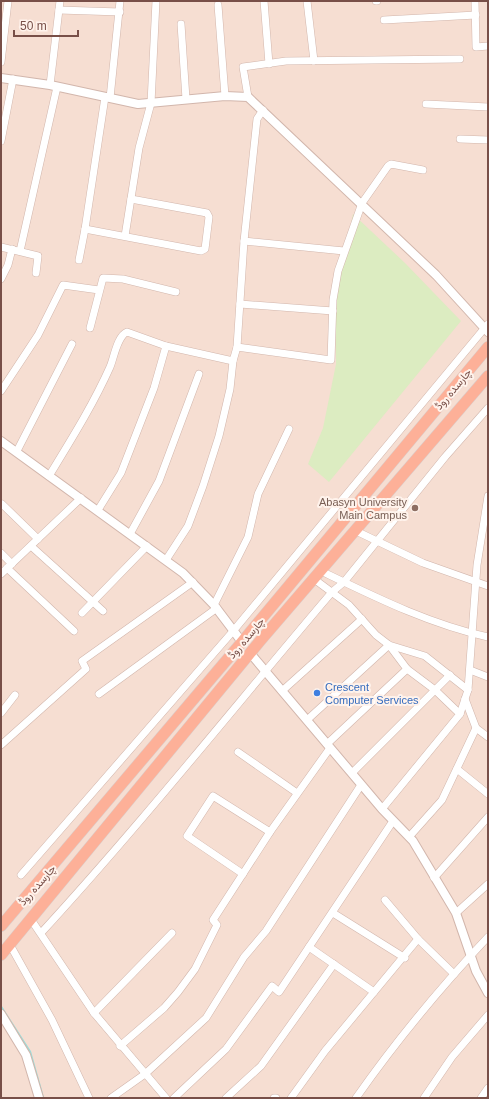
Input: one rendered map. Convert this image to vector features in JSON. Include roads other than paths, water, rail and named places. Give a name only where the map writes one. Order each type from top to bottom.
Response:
[{"type":"highway","name":"چارسدہ روڈ","points":[[1,926],[242,642],[488,347]]},
{"type":"highway","name":"چارسدہ روڈ","points":[[1,955],[9,943],[250,653],[488,376]]},
{"type":"highway","points":[[417,431],[431,444]]},
{"type":"street","points":[[1,62],[8,1]]},
{"type":"street","points":[[20,251],[54,86],[60,1]]},
{"type":"street","points":[[79,260],[108,97],[120,12],[120,1]]},
{"type":"street","points":[[125,236],[139,148],[151,103],[156,1]]},
{"type":"street","points":[[264,1],[269,64]]},
{"type":"street","points":[[307,1],[314,60]]},
{"type":"street","points":[[475,1],[476,47],[488,46]]},
{"type":"street","points":[[218,5],[224,96]]},
{"type":"street","points":[[59,10],[120,12]]},
{"type":"street","points":[[384,20],[476,15]]},
{"type":"street","points":[[181,24],[186,99]]},
{"type":"street","points":[[248,97],[243,67],[314,60],[460,59]]},
{"type":"street","points":[[1,78],[54,86],[138,104],[224,96],[248,97],[362,203],[436,275],[487,328],[234,630],[21,875]]},
{"type":"street","points":[[1,141],[13,79]]},
{"type":"street","points":[[426,104],[488,107]]},
{"type":"street","points":[[166,560],[188,526],[203,486],[219,436],[230,389],[233,361],[237,347],[244,241],[257,119],[263,110]]},
{"type":"street","points":[[460,139],[488,140]]},
{"type":"street","points":[[237,347],[331,360],[333,312],[338,271],[344,250],[362,203],[388,166],[391,164],[423,170]]},
{"type":"street","points":[[85,229],[201,251],[206,247],[209,217],[207,213],[131,199]]},
{"type":"street","points":[[244,241],[344,250]]},
{"type":"street","points":[[1,247],[38,256],[36,273]]},
{"type":"street","points":[[1,279],[8,265],[12,249]]},
{"type":"street","points":[[90,328],[101,279],[123,279],[176,292]]},
{"type":"street","points":[[1,391],[38,335],[64,285],[98,290]]},
{"type":"street","points":[[240,304],[333,312]]},
{"type":"street","points":[[49,476],[87,415],[122,336],[127,332],[166,346],[233,361]]},
{"type":"street","points":[[16,451],[29,431],[72,344]]},
{"type":"street","points":[[98,510],[121,473],[154,388],[166,346]]},
{"type":"street","points":[[130,534],[159,481],[199,374]]},
{"type":"street","points":[[41,934],[113,854],[332,592],[344,582],[376,540],[488,408]]},
{"type":"street","points":[[99,694],[216,607],[248,537],[258,494],[289,429]]},
{"type":"street","points":[[1,441],[98,510],[166,560],[193,582],[216,607],[242,642]]},
{"type":"street","points":[[382,809],[460,714],[468,690],[477,565],[488,496]]},
{"type":"street","points":[[1,574],[81,498]]},
{"type":"street","points":[[2,504],[38,539]]},
{"type":"street","points":[[356,531],[423,563],[488,586]]},
{"type":"street","points":[[31,546],[103,611]]},
{"type":"street","points":[[82,613],[147,546]]},
{"type":"street","points":[[1,552],[10,566],[74,631]]},
{"type":"street","points":[[318,575],[344,582],[395,607],[473,633],[488,636]]},
{"type":"street","points":[[318,575],[332,592],[349,605],[376,635],[389,645],[407,670],[435,690],[460,714]]},
{"type":"street","points":[[1,745],[86,669],[82,662],[193,582]]},
{"type":"street","points":[[282,691],[362,619]]},
{"type":"street","points":[[389,645],[425,656],[468,690]]},
{"type":"street","points":[[307,720],[389,645]]},
{"type":"street","points":[[250,653],[361,785],[393,821],[410,837],[456,913],[470,956],[488,991]]},
{"type":"street","points":[[120,1046],[164,1008],[195,969],[217,925],[213,920],[328,746],[407,670]]},
{"type":"street","points":[[470,670],[488,677]]},
{"type":"street","points":[[352,773],[450,675]]},
{"type":"street","points":[[1,713],[15,695]]},
{"type":"street","points":[[465,699],[476,728],[488,737]]},
{"type":"street","points":[[410,837],[442,800],[476,728]]},
{"type":"street","points":[[238,752],[297,793]]},
{"type":"street","points":[[457,769],[488,794]]},
{"type":"street","points":[[111,1098],[145,1074],[206,1018],[244,957],[266,931],[361,785]]},
{"type":"street","points":[[244,874],[187,836],[213,796],[270,832]]},
{"type":"street","points":[[434,878],[488,817]]},
{"type":"street","points":[[174,1098],[226,1049],[272,986],[279,992],[333,913],[352,880],[393,821]]},
{"type":"street","points":[[456,913],[488,884]]},
{"type":"street","points":[[385,900],[418,939],[454,974]]},
{"type":"street","points":[[333,913],[405,958]]},
{"type":"street","points":[[30,918],[94,1013],[120,1046],[166,1098]]},
{"type":"street","points":[[94,1013],[172,933]]},
{"type":"street","points":[[356,1098],[385,1056],[454,974],[488,938]]},
{"type":"street","points":[[291,1098],[324,1051],[405,958],[418,939]]},
{"type":"street","points":[[9,943],[52,1020],[89,1098]]},
{"type":"street","points":[[309,947],[374,992]]},
{"type":"street","points":[[226,1098],[261,1066],[334,964]]},
{"type":"street","points":[[1,1014],[26,1055],[39,1098]]},
{"type":"street","points":[[424,1098],[452,1056],[488,1015]]},
{"type":"street","points":[[481,1098],[488,1088]]},
{"type":"waterway","points":[[1,1007],[30,1052],[43,1098]]},
{"type":"place","name":"Abasyn University Main Campus","points":[[415,508]]},
{"type":"place","name":"Crescent Computer Services","points":[[317,693]]}]
